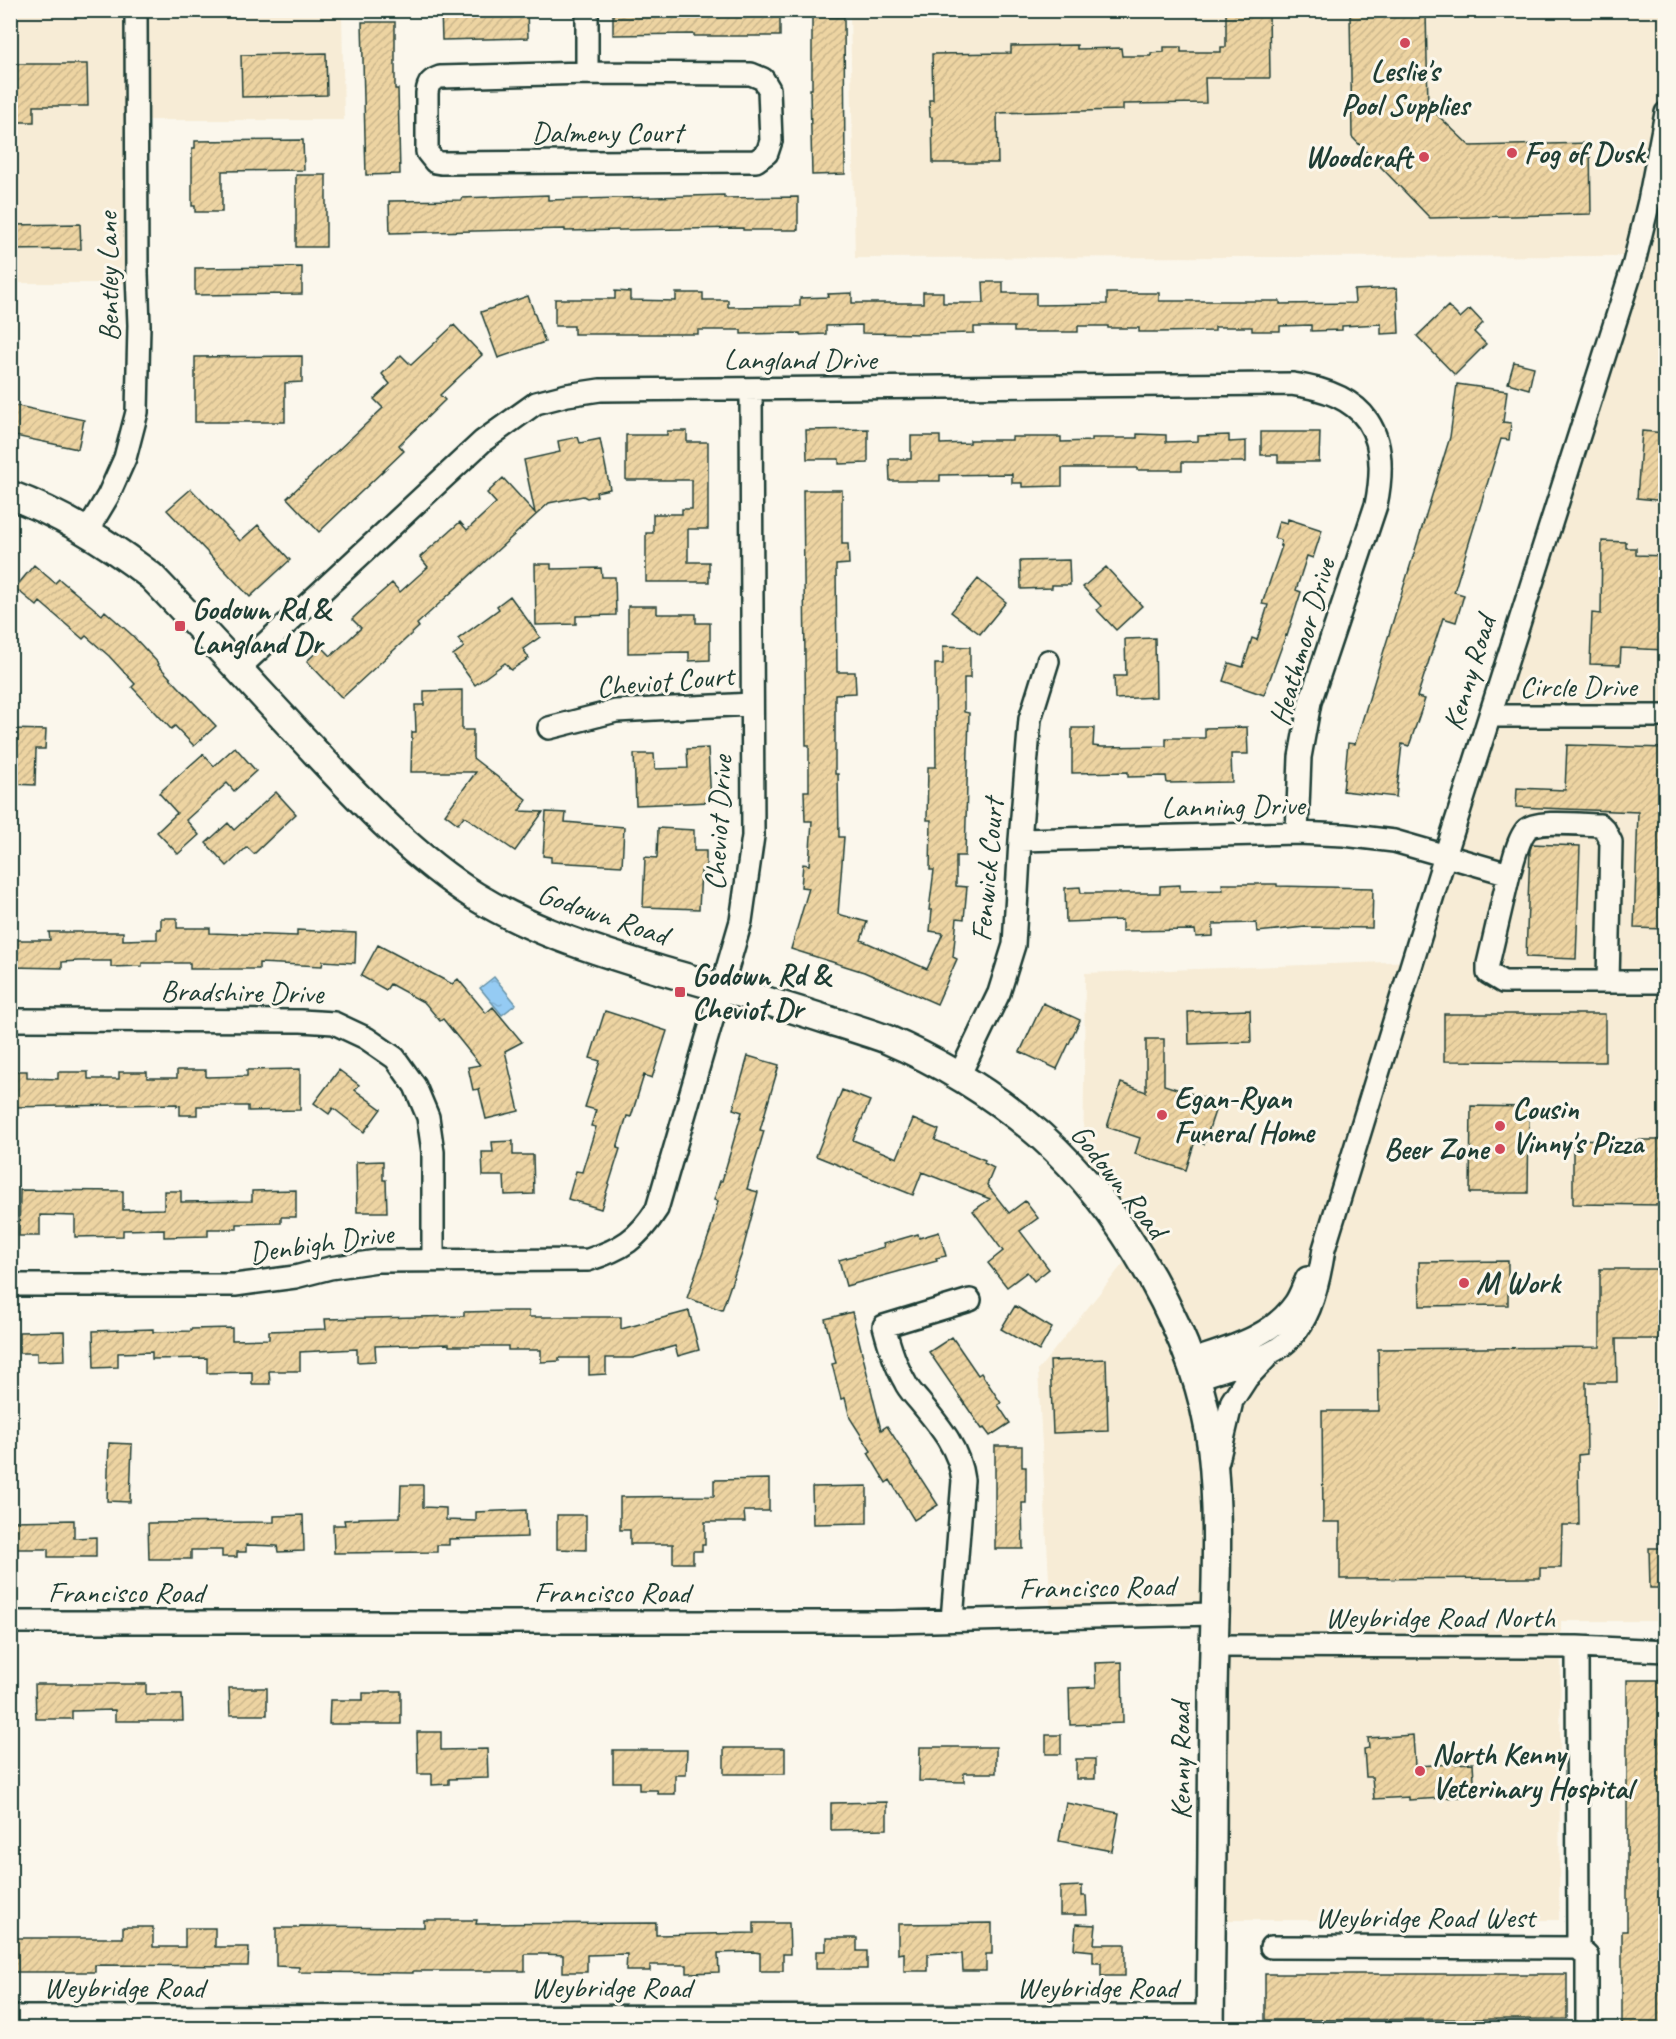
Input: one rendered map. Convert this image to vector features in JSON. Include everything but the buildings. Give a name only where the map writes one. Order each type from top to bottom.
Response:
[{"type":"main road","name":"Godown Road","points":[[10,495],[59,515],[87,531],[151,576],[363,803],[422,857],[477,897],[518,920],[583,946],[881,1037],[959,1076],[1002,1106],[1042,1137],[1084,1181],[1113,1218],[1153,1280],[1168,1308],[1193,1370]]},
{"type":"main road","name":"Kenny Road","points":[[1193,1370],[1211,1446],[1215,1494],[1210,2022]]},
{"type":"street","name":"Bentley Lane","points":[[87,531],[108,496],[125,458],[137,412],[139,325],[136,10]]},
{"type":"street","name":"Dalmeny Court","points":[[587,10],[587,73]]},
{"type":"street","name":"Dalmeny Court","points":[[587,73],[751,74],[762,79],[770,89],[771,141],[767,153],[756,160],[441,163],[435,162],[427,152],[427,93],[432,79],[587,73]]},
{"type":"street","name":"Kenny Road","points":[[1215,1494],[1223,1433],[1232,1401],[1247,1378],[1302,1325],[1311,1304],[1321,1272],[1324,1249],[1445,856],[1634,263],[1649,201],[1665,113]]},
{"type":"street","name":"Langland Drive","points":[[238,669],[483,441],[536,404],[567,395],[600,390],[1292,384],[1312,387],[1351,402],[1366,417],[1376,439],[1381,460],[1376,505]]},
{"type":"street","name":"Cheviot Drive","points":[[634,1239],[657,1209],[723,988],[741,921],[753,836],[751,390]]},
{"type":"street","name":"Heathmoor Drive","points":[[1297,833],[1300,757],[1310,702],[1376,505]]},
{"type":"street","name":"Fenwick Court","points":[[959,1076],[999,993],[1014,945],[1030,719],[1048,661]]},
{"type":"street","name":"Cheviot Court","points":[[549,728],[616,711],[752,704]]},
{"type":"street","name":"Circle Drive","points":[[1491,716],[1665,716]]},
{"type":"street","points":[[1608,982],[1611,842],[1600,825],[1530,825],[1524,832],[1509,874],[1488,964],[1488,973],[1503,982],[1608,982],[1665,982]]},
{"type":"street","name":"Lanning Drive","points":[[1020,840],[1297,833],[1344,835],[1394,841],[1509,874]]},
{"type":"street","name":"Bradshire Drive","points":[[10,1020],[301,1021],[334,1023],[366,1038],[395,1058],[415,1086],[428,1118],[433,1152],[433,1260]]},
{"type":"street","name":"Denbigh Drive","points":[[10,1285],[235,1285],[377,1262],[588,1260],[612,1252],[634,1239]]},
{"type":"street","name":"Kenny Road","points":[[1193,1370],[1270,1329],[1284,1317],[1296,1302],[1314,1263],[1324,1249]]},
{"type":"street","points":[[952,1620],[963,1480],[961,1464],[956,1451],[940,1427],[905,1383],[888,1345],[884,1326],[970,1300]]},
{"type":"street","name":"Kenny Road","points":[[1193,1370],[1272,1352]]},
{"type":"street","name":"Francisco Road","points":[[10,1622],[868,1622],[1214,1614]]},
{"type":"street","name":"Weybridge Road North","points":[[1214,1646],[1577,1647],[1665,1652]]},
{"type":"street","name":"Weybridge Road West","points":[[1577,1647],[1578,1948]]},
{"type":"street","name":"Weybridge Road West","points":[[1271,1947],[1578,1948],[1587,1956],[1587,2028]]},
{"type":"street","name":"Weybridge Road","points":[[10,2017],[1210,2022]]},
{"type":"shaded area","points":[[11,11],[342,11],[344,120],[133,120],[134,283],[11,283]]},
{"type":"shaded area","points":[[850,11],[1665,11],[1665,1621],[1561,1621],[1559,1920],[1211,1920],[1209,1619],[1051,1618],[1038,1370],[1134,1250],[1083,1182],[1085,973],[1414,961],[1637,256],[855,258]]},
{"type":"water","points":[[494,977],[516,1004],[502,1015],[480,988]]},
{"type":"place","name":"Leslie's Pool Supplies","points":[[1405,43]]},
{"type":"place","name":"Fog of Dusk","points":[[1512,153]]},
{"type":"place","name":"Woodcraft","points":[[1424,157]]},
{"type":"place","name":"Godown Rd & Langland Dr","points":[[180,626]]},
{"type":"place","name":"Godown Rd & Cheviot Dr","points":[[680,992]]},
{"type":"place","name":"Egan-Ryan Funeral Home","points":[[1162,1115]]},
{"type":"place","name":"Cousin Vinny's Pizza","points":[[1500,1126]]},
{"type":"place","name":"Beer Zone","points":[[1500,1149]]},
{"type":"place","name":"M Work","points":[[1464,1283]]},
{"type":"place","name":"North Kenny Veterinary Hospital","points":[[1420,1771]]}]
